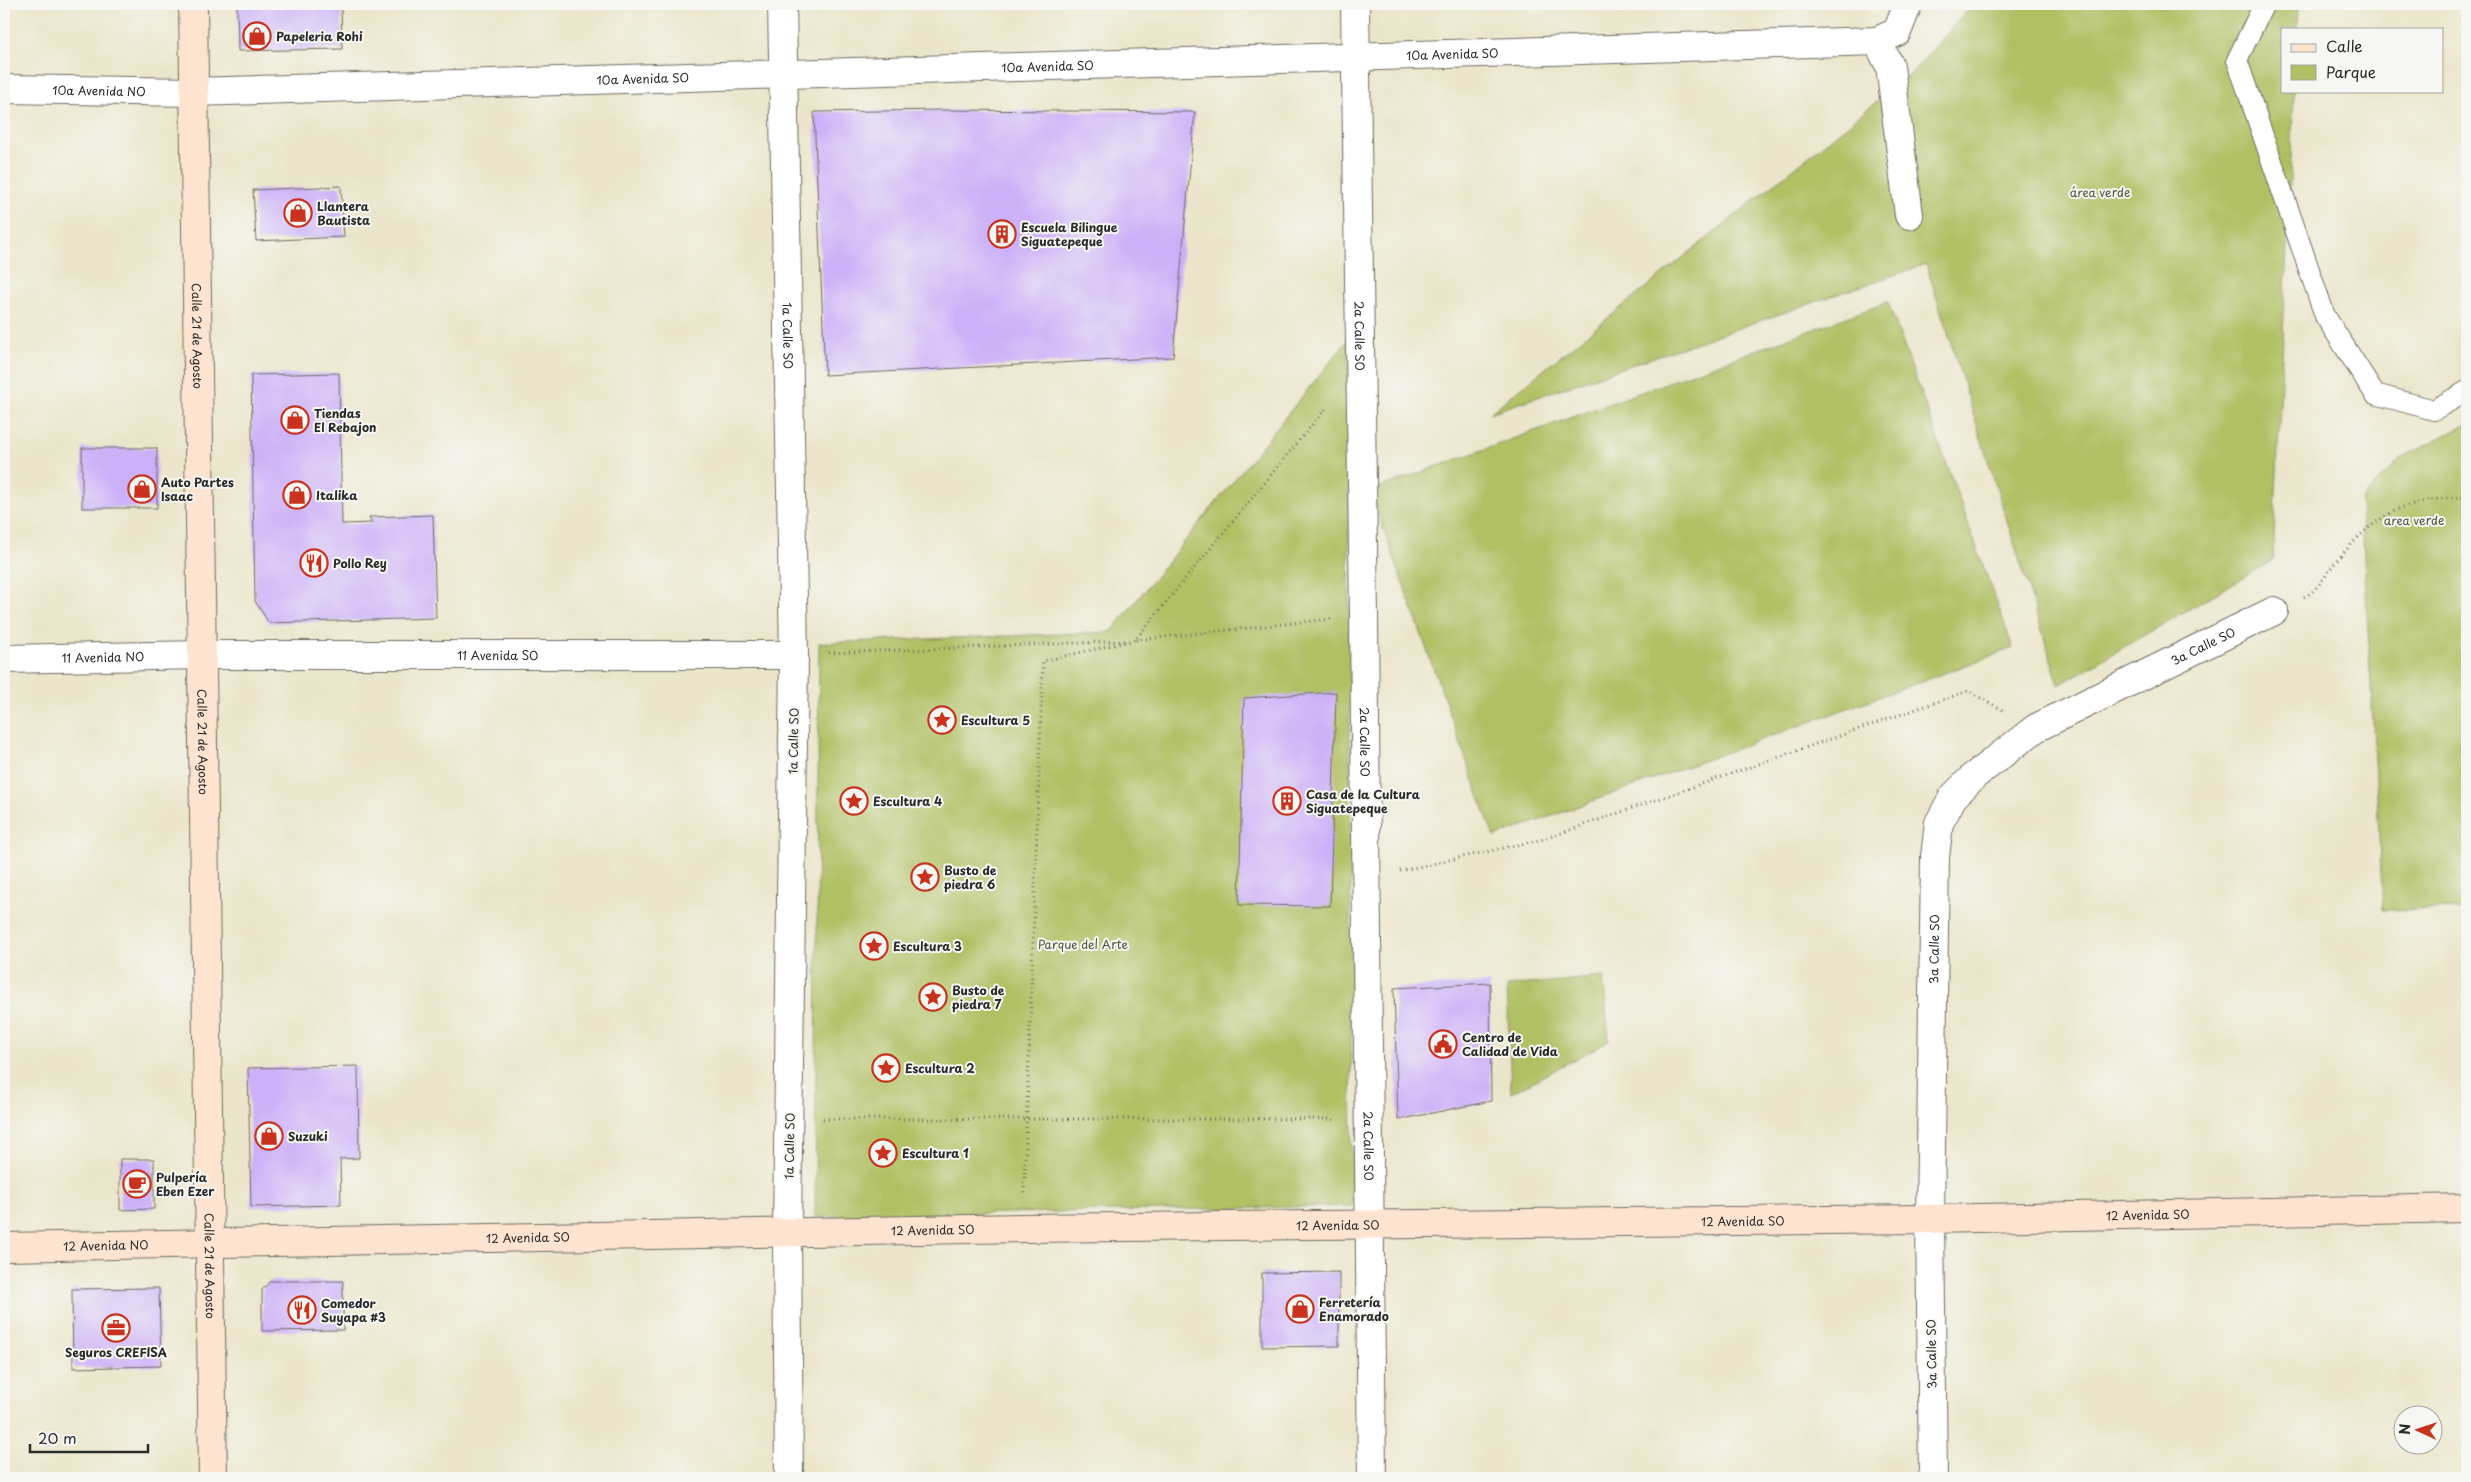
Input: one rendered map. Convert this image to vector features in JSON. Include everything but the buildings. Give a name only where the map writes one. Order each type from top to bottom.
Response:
[{"type":"street","name":"Calle 21 de Agosto","points":[[193,4],[213,1478]]},
{"type":"street","name":"1a Calle SO","points":[[782,4],[794,655],[790,1119],[787,1232],[789,1478]]},
{"type":"street","name":"2a Calle SO","points":[[1355,4],[1364,616],[1372,1478]]},
{"type":"street","points":[[1908,4],[1887,36],[1909,215]]},
{"type":"street","name":"10a Avenida SO","points":[[194,92],[1356,57],[1887,36]]},
{"type":"street","name":"10a Avenida NO","points":[[4,89],[194,92]]},
{"type":"street","name":"3a Calle SO","points":[[1932,1478],[1930,1219],[1935,857],[1939,823],[1953,797],[1974,776],[2036,728],[2274,610]]},
{"type":"street","name":"11 Avenida SO","points":[[201,656],[794,655]]},
{"type":"street","name":"11 Avenida NO","points":[[4,660],[201,656]]},
{"type":"street","name":"12 Avenida SO","points":[[209,1242],[1370,1223],[1930,1219],[2467,1208]]},
{"type":"street","name":"12 Avenida NO","points":[[4,1247],[209,1242]]},
{"type":"lane","points":[[2264,4],[2237,60],[2326,316],[2376,394],[2434,410],[2467,391]]},
{"type":"path","points":[[1023,1228],[1044,661],[1135,640],[1360,365]]},
{"type":"path","points":[[2274,610],[2308,594],[2324,579],[2339,558],[2374,522],[2396,509],[2432,500],[2467,497]]},
{"type":"path","points":[[794,655],[1135,640],[1364,616]]},
{"type":"path","points":[[1366,878],[1544,839],[1968,691],[2036,728]]},
{"type":"path","points":[[790,1119],[1369,1120]]},
{"type":"green space","name":"área verde","points":[[1973,4],[2298,4],[2297,28],[2281,28],[2281,92],[2294,92],[2273,560],[2059,685],[1926,264],[1490,413],[1911,74]]},
{"type":"green space","points":[[1888,302],[2013,648],[1494,837],[1370,491]]},
{"type":"green space","name":"Parque del Arte","points":[[1348,340],[1352,1206],[815,1217],[819,643],[1111,632]]},
{"type":"green space","name":"area verde","points":[[2467,424],[2467,909],[2383,910],[2361,500],[2401,458]]},
{"type":"green space","points":[[1603,977],[1609,1041],[1511,1093],[1507,986]]},
{"type":"place","name":"Papeleria Rohi","points":[[257,36]]},
{"type":"place","name":"Llantera Bautista","points":[[298,213]]},
{"type":"place","name":"Escuela Bilingue Siguatepeque","points":[[1002,234]]},
{"type":"place","name":"Tiendas El Rebajon","points":[[295,420]]},
{"type":"place","name":"Auto Partes Isaac","points":[[142,489]]},
{"type":"place","name":"Italika","points":[[297,495]]},
{"type":"place","name":"Pollo Rey","points":[[314,563]]},
{"type":"place","name":"Escultura 5","points":[[942,720]]},
{"type":"place","name":"Escultura 4","points":[[854,801]]},
{"type":"place","name":"Casa de la Cultura Siguatepeque","points":[[1287,801]]},
{"type":"place","name":"Busto de piedra 6","points":[[925,877]]},
{"type":"place","name":"Escultura 3","points":[[874,946]]},
{"type":"place","name":"Busto de piedra 7","points":[[933,997]]},
{"type":"place","name":"Centro de Calidad de Vida","points":[[1443,1044]]},
{"type":"place","name":"Escultura 2","points":[[886,1068]]},
{"type":"place","name":"Suzuki","points":[[269,1136]]},
{"type":"place","name":"Escultura 1","points":[[883,1153]]},
{"type":"place","name":"Pulpería Eben Ezer","points":[[137,1184]]},
{"type":"place","name":"Ferretería Enamorado","points":[[1300,1309]]},
{"type":"place","name":"Comedor Suyapa #3","points":[[302,1310]]},
{"type":"place","name":"Seguros CREFISA","points":[[116,1328]]}]
